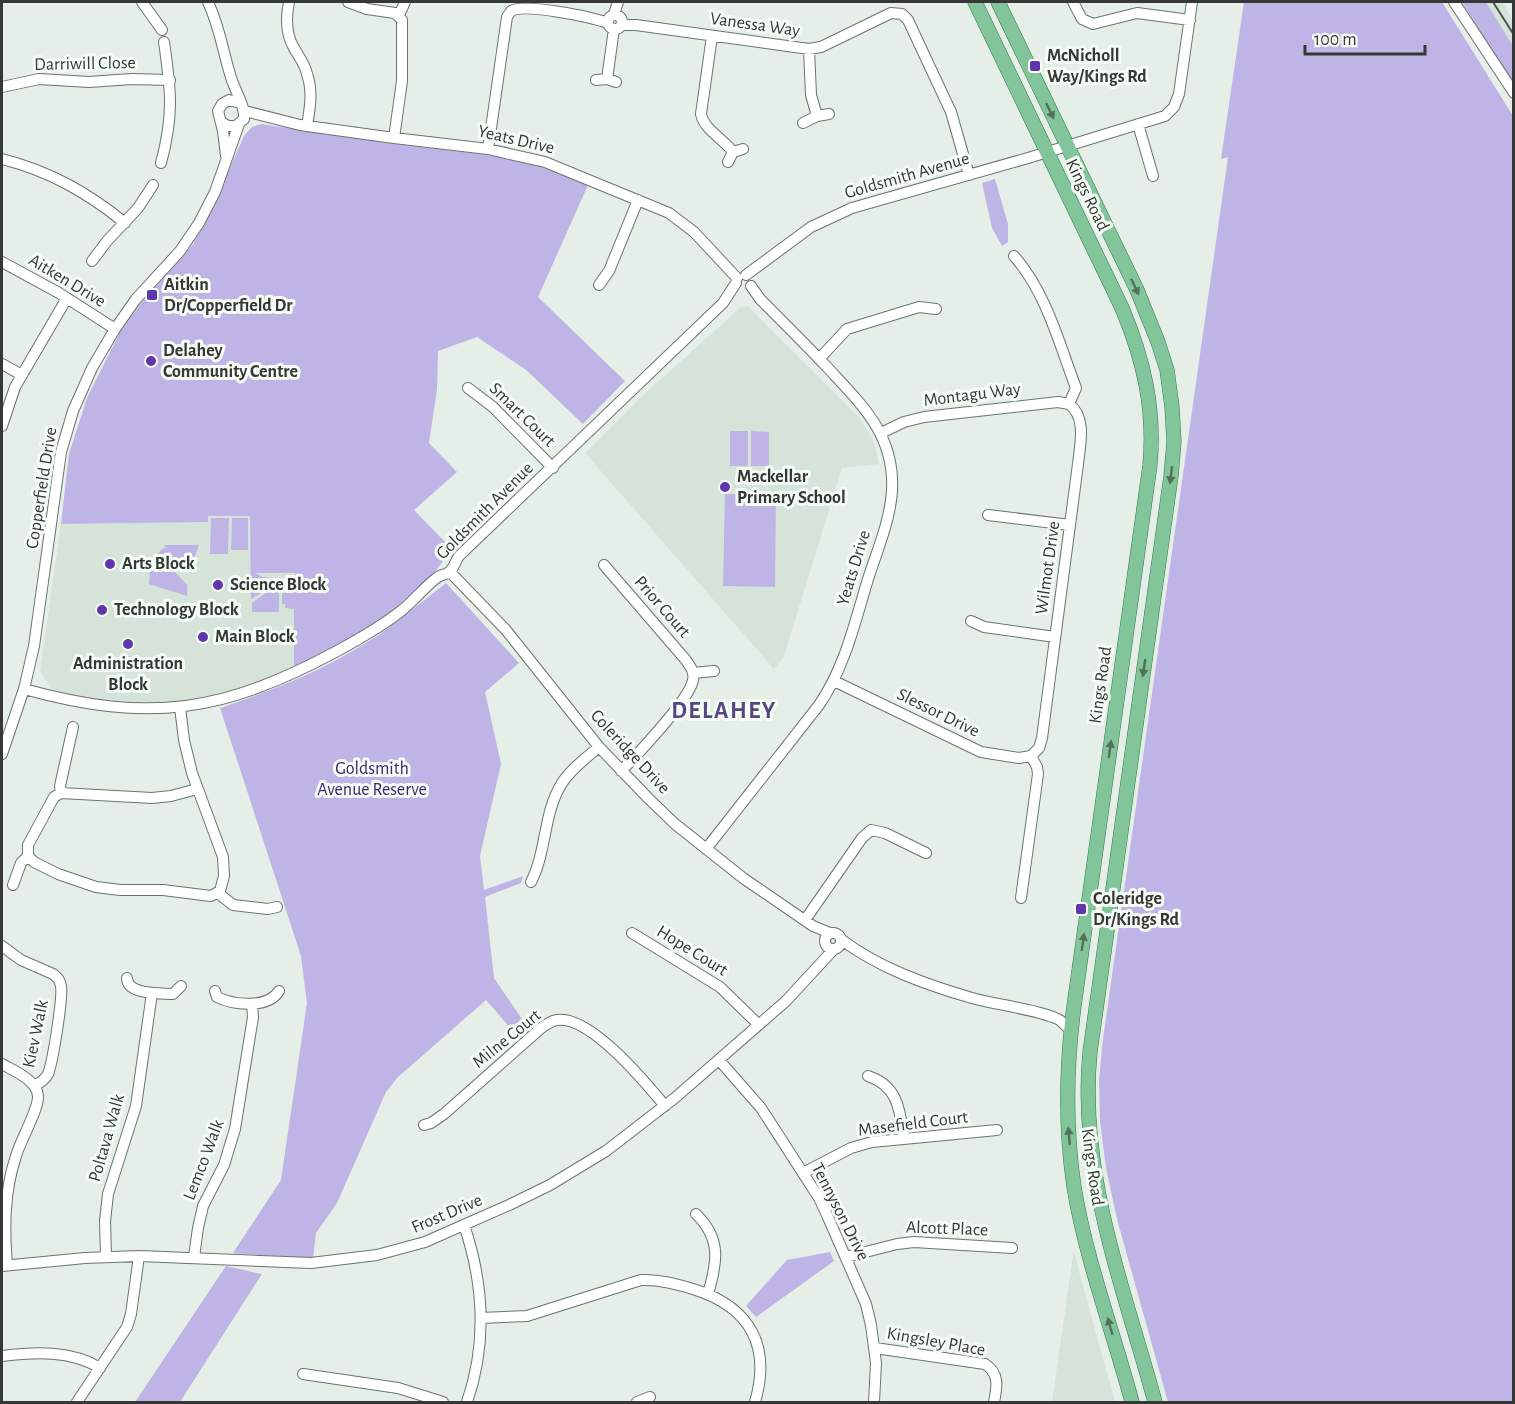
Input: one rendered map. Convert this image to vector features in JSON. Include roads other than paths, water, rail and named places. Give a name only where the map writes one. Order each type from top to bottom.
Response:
[{"type":"main road","name":"Kings Road","points":[[975,2],[1134,337],[1146,377],[1152,420],[1150,465],[1074,1006],[1066,1095],[1075,1189],[1091,1258],[1132,1402]]},
{"type":"main road","name":"Kings Road","points":[[998,2],[1137,290],[1156,334],[1167,370],[1173,425],[1171,476],[1090,1052],[1088,1102],[1098,1198],[1155,1402]]},
{"type":"street","points":[[142,2],[163,36],[170,80],[169,134],[161,163]]},
{"type":"street","points":[[208,2],[223,40],[230,75],[242,107],[240,123],[228,126],[221,122],[218,111],[225,101],[230,75]]},
{"type":"street","points":[[289,2],[287,22],[290,38],[307,73],[311,92],[307,126]]},
{"type":"street","points":[[348,2],[367,9],[399,15]]},
{"type":"street","points":[[394,138],[402,81],[402,25],[399,15],[405,2]]},
{"type":"street","points":[[606,80],[618,2]]},
{"type":"street","points":[[1073,2],[1082,19],[1093,24],[1137,13],[1190,20],[1192,2]]},
{"type":"street","points":[[1454,2],[1514,93]]},
{"type":"street","name":"Vanessa Way","points":[[488,149],[507,17],[511,6],[809,50],[821,47],[884,16],[898,12],[908,20],[946,100],[969,175]]},
{"type":"street","name":"Goldsmith Avenue","points":[[24,689],[113,707],[139,709],[180,707],[215,702],[256,690],[311,665],[388,620],[414,601],[438,577],[450,572],[459,556],[767,260],[811,227],[832,216],[885,197],[1046,153],[1165,116],[1174,107],[1179,94],[1190,20]]},
{"type":"street","points":[[712,36],[701,114],[705,123],[738,151],[728,162]]},
{"type":"street","points":[[809,50],[811,95],[817,116]]},
{"type":"street","name":"Darriwill Close","points":[[2,87],[39,79],[89,82],[132,79],[170,80]]},
{"type":"street","points":[[225,101],[233,100],[242,107]]},
{"type":"street","name":"Yeats Drive","points":[[242,107],[271,118],[307,126],[488,149],[545,162],[680,220],[744,282],[867,409],[881,433],[891,467],[892,490],[889,511],[848,646],[834,681],[819,705],[706,849]]},
{"type":"street","points":[[803,123],[817,116],[829,114]]},
{"type":"street","name":"Yeats Drive","points":[[240,123],[271,118]]},
{"type":"street","name":"Copperfield Drive","points":[[221,122],[226,159]]},
{"type":"street","name":"Copperfield Drive","points":[[2,754],[24,689],[36,640],[64,440],[78,398],[92,368],[115,329],[136,299],[172,261],[194,232],[212,197],[240,123]]},
{"type":"street","points":[[1138,124],[1153,176]]},
{"type":"street","points":[[2,159],[41,170],[60,179],[103,205],[124,223]]},
{"type":"street","points":[[92,261],[138,208],[153,185]]},
{"type":"street","points":[[598,285],[609,271],[638,200]]},
{"type":"street","name":"Wilmot Drive","points":[[1014,256],[1029,273],[1054,329],[1076,388],[1069,404],[1080,417],[1070,525],[1041,743],[1031,756]]},
{"type":"street","name":"Aitken Drive","points":[[2,262],[67,298],[115,329]]},
{"type":"street","points":[[2,426],[10,400],[22,375],[67,298]]},
{"type":"street","points":[[819,359],[847,329],[919,306],[936,309]]},
{"type":"street","points":[[2,364],[22,375]]},
{"type":"street","name":"Smart Court","points":[[468,388],[493,407],[553,468]]},
{"type":"street","name":"Montagu Way","points":[[881,433],[904,422],[924,417],[1058,402],[1069,404]]},
{"type":"street","points":[[988,515],[1070,525]]},
{"type":"street","name":"Prior Court","points":[[604,565],[685,659],[693,673]]},
{"type":"street","name":"Coleridge Drive","points":[[450,572],[524,651],[599,747],[621,771],[669,818],[743,878],[809,923],[832,943],[857,952],[898,972],[947,990],[988,1003],[1045,1014],[1061,1021],[1071,1031]]},
{"type":"street","points":[[971,621],[984,627],[1055,637]]},
{"type":"street","points":[[621,771],[652,738],[690,689],[694,678],[693,673],[714,671]]},
{"type":"street","name":"Slessor Drive","points":[[834,681],[981,752],[1018,758],[1031,756]]},
{"type":"street","points":[[180,707],[186,752],[197,789],[223,857],[222,886],[218,893]]},
{"type":"street","points":[[61,793],[60,786],[74,727]]},
{"type":"street","points":[[531,882],[540,861],[549,813],[557,792],[568,775],[599,747]]},
{"type":"street","points":[[1021,898],[1038,774],[1031,756]]},
{"type":"street","points":[[197,789],[152,798],[61,793],[54,797],[27,848],[28,856],[34,862],[58,874],[96,887],[120,890],[163,890],[205,895],[218,893],[233,905],[268,909],[277,907]]},
{"type":"street","points":[[809,923],[862,838],[872,830],[885,833],[926,853]]},
{"type":"street","points":[[13,885],[21,863],[28,856]]},
{"type":"street","name":"Hope Court","points":[[632,933],[720,987],[759,1025]]},
{"type":"street","name":"Frost Drive","points":[[4,1266],[106,1256],[194,1257],[311,1263],[355,1259],[400,1250],[519,1200],[580,1167],[614,1145],[665,1106],[798,990],[820,963],[832,943]]},
{"type":"street","name":"Kiev Walk","points":[[2,946],[21,960],[58,977],[61,986],[49,1071],[45,1079],[34,1086]]},
{"type":"street","points":[[127,978],[130,987],[152,993],[173,994],[180,986]]},
{"type":"street","points":[[215,991],[217,997],[224,1000],[252,1004],[270,999],[279,991]]},
{"type":"street","name":"Poltava Walk","points":[[106,1256],[105,1221],[108,1194],[136,1106],[152,993]]},
{"type":"street","name":"Lemco Walk","points":[[194,1257],[203,1206],[226,1159],[238,1120],[252,1004]]},
{"type":"street","name":"Coleridge Drive","points":[[1045,1014],[1063,1012],[1074,1006]]},
{"type":"street","name":"Milne Court","points":[[424,1125],[435,1121],[540,1029],[558,1020],[574,1023],[619,1054],[665,1106]]},
{"type":"street","name":"Tennyson Drive","points":[[719,1060],[761,1108],[819,1198],[846,1257],[866,1304],[874,1348],[876,1375],[874,1402]]},
{"type":"street","points":[[2,1064],[28,1080],[34,1086],[38,1096],[38,1103],[20,1143],[9,1182],[4,1228],[4,1266]]},
{"type":"street","points":[[868,1076],[883,1083],[896,1097],[900,1108],[904,1139]]},
{"type":"street","name":"Masefield Court","points":[[802,1173],[851,1148],[872,1142],[997,1130]]},
{"type":"street","points":[[696,1214],[705,1224],[716,1252],[716,1264],[708,1294]]},
{"type":"street","points":[[464,1225],[477,1272],[481,1318],[477,1368],[467,1402]]},
{"type":"street","name":"Alcott Place","points":[[846,1257],[914,1242],[1012,1248]]},
{"type":"street","points":[[77,1402],[125,1332],[129,1322],[139,1256]]},
{"type":"street","points":[[481,1318],[527,1316],[641,1280],[670,1282],[708,1294],[726,1303],[750,1328],[759,1348],[761,1371],[755,1402]]},
{"type":"street","name":"Kingsley Place","points":[[874,1348],[985,1364],[994,1371],[997,1378],[994,1402]]},
{"type":"street","points":[[2,1356],[42,1353],[86,1360],[100,1368]]},
{"type":"street","points":[[303,1374],[398,1388],[443,1402]]},
{"type":"street","points":[[637,1402],[650,1397]]},
{"type":"railway","points":[[1493,2],[1514,35]]},
{"type":"place","name":"McNicholl Way/Kings Rd","points":[[1035,66]]},
{"type":"place","name":"Aitkin Dr/Copperfield Dr","points":[[152,295]]},
{"type":"place","name":"Delahey Community Centre","points":[[151,361]]},
{"type":"place","name":"Mackellar Primary School","points":[[725,487]]},
{"type":"place","name":"Arts Block","points":[[110,564]]},
{"type":"place","name":"Science Block","points":[[218,585]]},
{"type":"place","name":"Technology Block","points":[[102,610]]},
{"type":"place","name":"Main Block","points":[[203,637]]},
{"type":"place","name":"Administration Block","points":[[128,644]]},
{"type":"place","name":"Coleridge Dr/Kings Rd","points":[[1081,909]]},
{"type":"district","name":"DELAHEY","points":[[724,711]]},
{"type":"park label","name":"Goldsmith Avenue Reserve","points":[[372,779]]}]
